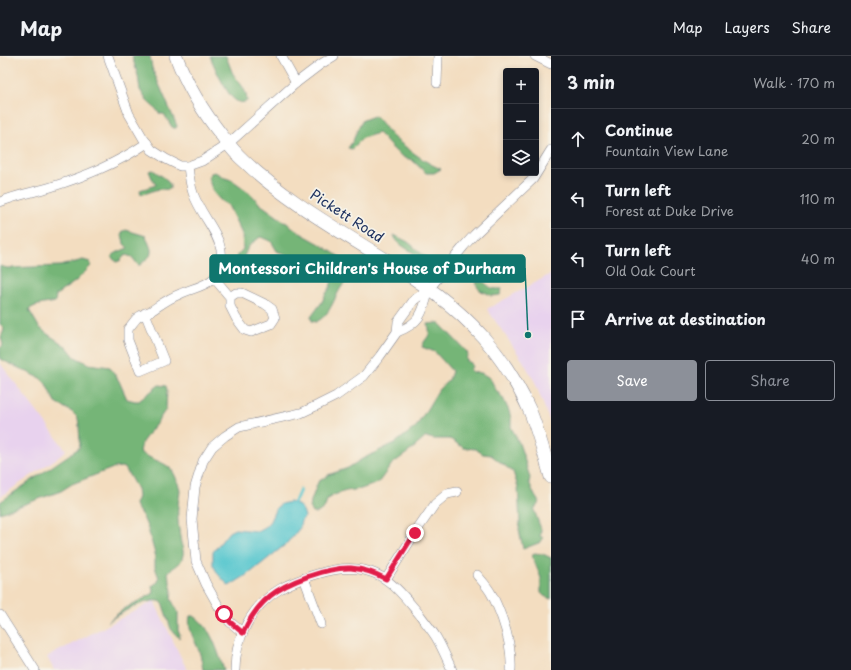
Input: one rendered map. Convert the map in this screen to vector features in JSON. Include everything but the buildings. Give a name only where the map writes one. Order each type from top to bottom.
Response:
[{"type":"street","points":[[108,56],[128,114],[136,127],[152,150],[180,166],[188,166],[202,161],[228,144],[296,82],[320,64],[334,56]]},
{"type":"street","name":"Pickett Road","points":[[176,56],[196,99],[228,144],[242,159],[275,187],[300,205],[408,274],[439,296],[483,337],[515,381],[530,412],[551,477]]},
{"type":"street","points":[[281,56],[296,82]]},
{"type":"street","points":[[437,83],[438,56]]},
{"type":"street","points":[[535,56],[551,64]]},
{"type":"street","points":[[0,202],[102,169],[147,143]]},
{"type":"street","points":[[243,633],[230,622],[219,607],[206,584],[196,561],[192,519],[195,487],[203,461],[212,447],[239,427],[301,413],[336,396],[364,376],[397,332],[398,322],[414,300],[429,289],[474,235],[532,178],[551,150]]},
{"type":"street","points":[[145,313],[164,361],[140,371],[128,340],[128,330],[136,318],[179,294],[205,284],[214,278],[220,264],[221,252],[218,241],[193,194],[188,166]]},
{"type":"street","points":[[214,278],[230,297],[230,306],[236,318],[245,330],[251,332],[271,324],[275,318],[272,310],[265,304],[242,293],[236,293],[230,297]]},
{"type":"street","points":[[397,332],[416,322],[424,308],[429,289]]},
{"type":"street","points":[[405,313],[416,322]]},
{"type":"street","points":[[386,579],[435,504],[447,494],[457,492]]},
{"type":"street","points":[[236,670],[235,662],[237,650],[246,625],[261,604],[280,589],[304,578],[327,571],[344,568],[360,569],[375,573],[386,579],[401,593],[432,630],[452,670]]},
{"type":"street","points":[[477,575],[492,594],[497,604],[510,647],[512,659],[511,670]]},
{"type":"street","points":[[304,578],[321,624]]},
{"type":"street","points":[[0,615],[35,670]]},
{"type":"shaded area","points":[[551,274],[551,425],[535,382],[523,361],[487,309]]},
{"type":"shaded area","points":[[0,363],[66,450],[60,456],[0,497]]},
{"type":"shaded area","points":[[154,601],[187,670],[54,670],[47,657]]},
{"type":"green space","points":[[132,56],[150,56],[152,68],[177,126],[176,128],[172,127],[164,114],[160,114],[147,101],[140,90],[138,76]]},
{"type":"green space","points":[[210,56],[226,56],[234,76],[245,92],[247,101],[240,102],[232,97],[221,80]]},
{"type":"green space","points":[[374,116],[380,120],[398,141],[423,160],[441,169],[434,173],[426,173],[411,159],[402,156],[393,149],[378,133],[363,138],[352,149],[348,148],[363,120]]},
{"type":"green space","points":[[153,170],[166,179],[170,185],[170,189],[159,189],[141,194],[140,190],[156,185],[149,171]]},
{"type":"green space","points":[[215,172],[232,180],[250,193],[260,204],[302,234],[352,265],[354,268],[352,273],[342,286],[328,311],[321,319],[316,322],[312,321],[311,317],[330,288],[332,280],[330,275],[321,275],[317,273],[309,263],[298,264],[288,256],[277,251],[271,241],[260,237],[248,247],[241,263],[238,265],[235,263],[237,255],[243,249],[242,234],[228,205],[221,201],[213,192],[208,177],[211,173]]},
{"type":"green space","points":[[126,230],[146,236],[151,253],[150,256],[140,265],[138,265],[132,257],[126,255],[117,262],[111,257],[117,252],[128,248],[124,244],[122,235],[122,232]]},
{"type":"green space","points":[[394,235],[408,242],[427,258],[424,259],[406,248],[395,239]]},
{"type":"green space","points":[[83,260],[90,262],[91,266],[76,281],[56,295],[55,302],[37,305],[29,310],[39,327],[67,347],[75,357],[89,364],[110,367],[119,381],[127,399],[139,401],[159,385],[166,386],[166,409],[142,442],[140,452],[170,468],[175,475],[180,490],[178,520],[183,554],[180,562],[168,573],[172,591],[171,599],[178,612],[179,638],[171,629],[162,602],[149,601],[126,611],[107,622],[124,609],[154,593],[152,586],[158,582],[159,578],[155,567],[155,554],[148,529],[135,504],[138,497],[137,489],[125,468],[113,468],[72,484],[61,491],[0,513],[0,502],[79,448],[80,444],[78,418],[72,412],[55,402],[46,384],[40,378],[0,359],[0,348],[3,345],[1,337],[4,330],[0,324],[0,266],[7,268],[60,266]]},
{"type":"green space","points":[[476,282],[484,282],[492,288],[502,289],[500,295],[491,296],[480,290]]},
{"type":"green space","points":[[428,324],[440,324],[467,352],[467,361],[471,363],[472,366],[470,370],[488,377],[503,398],[511,418],[511,427],[519,443],[525,461],[530,478],[529,482],[539,502],[534,510],[541,529],[540,536],[543,538],[541,542],[523,549],[519,529],[518,487],[513,472],[491,455],[483,454],[476,449],[464,448],[450,439],[434,439],[426,437],[392,464],[378,483],[361,489],[346,491],[334,495],[327,499],[325,507],[319,512],[312,513],[310,509],[311,501],[318,482],[328,475],[348,468],[362,459],[395,443],[416,427],[439,389],[449,380],[452,371],[435,352],[422,347],[429,335]]},
{"type":"green space","points":[[534,553],[543,554],[551,558],[551,599],[541,593],[541,578],[532,556]]},
{"type":"green space","points":[[190,616],[194,616],[200,621],[210,633],[224,670],[203,670],[199,651],[190,630]]},
{"type":"water","points":[[290,502],[300,507],[305,517],[301,521],[299,529],[286,544],[250,573],[229,586],[218,574],[213,565],[213,552],[229,532],[235,529],[257,531],[266,526],[276,508],[281,504]]},
{"type":"waterway","points":[[293,506],[300,490]]},
{"type":"place","name":"Montessori Children's House of Durham","points":[[528,335]]},
{"type":"route","points":[[224,614],[230,622],[243,633],[246,625],[261,604],[280,589],[304,578],[327,571],[352,568],[375,573],[386,579],[415,533]]}]
